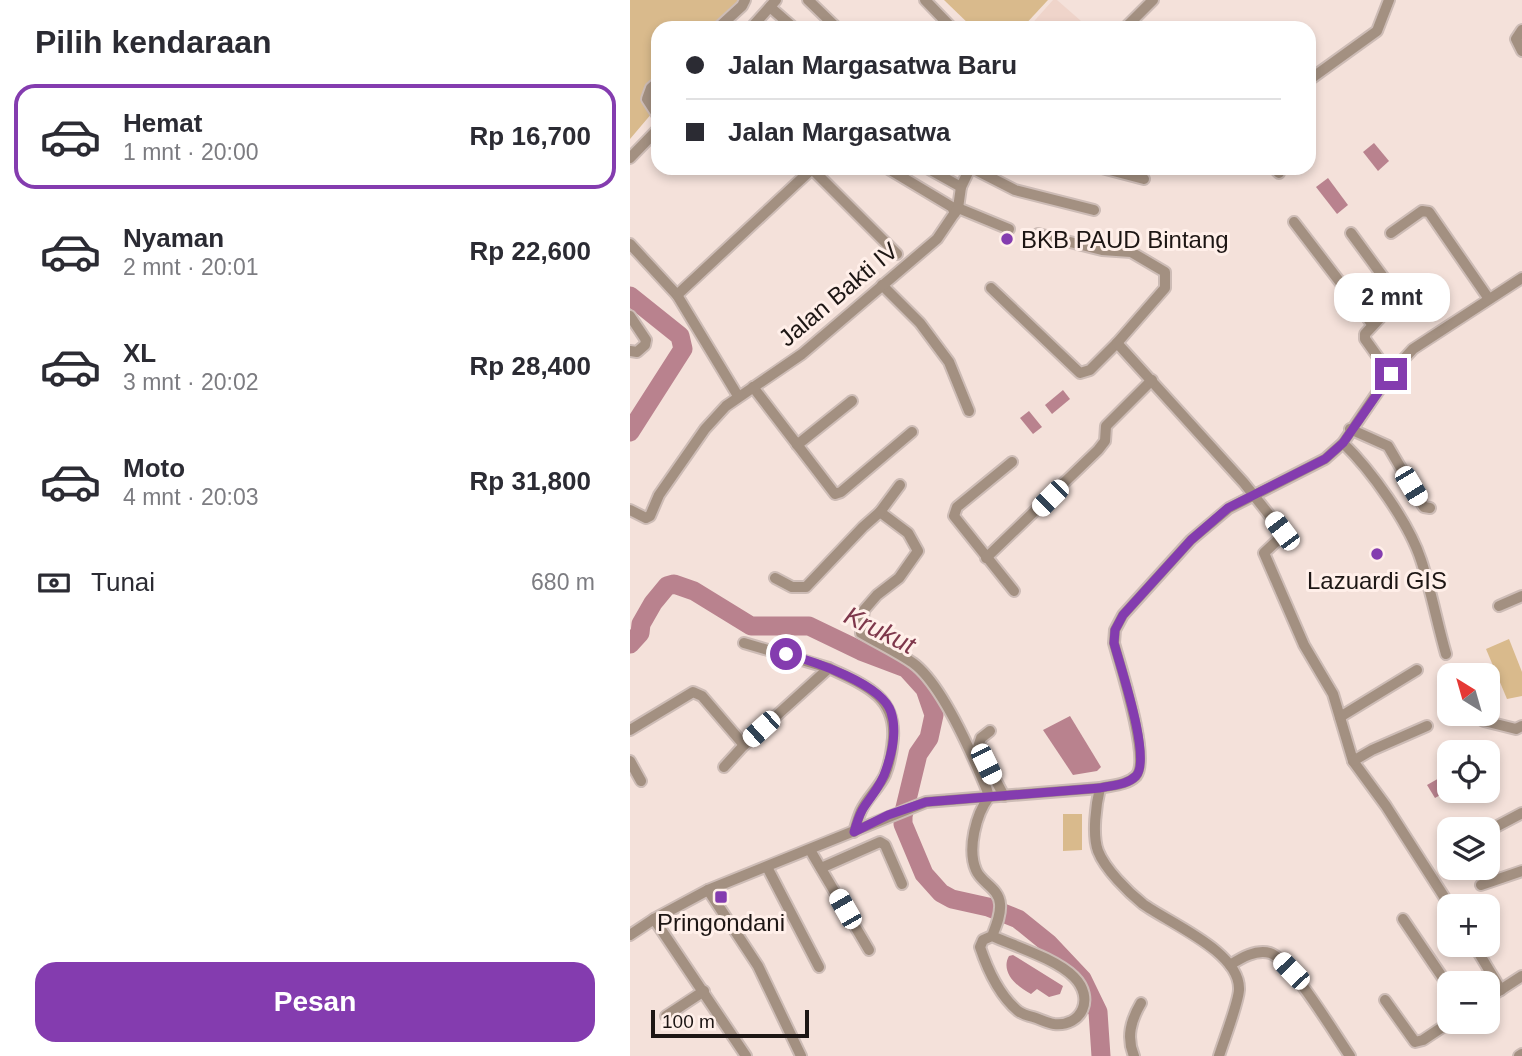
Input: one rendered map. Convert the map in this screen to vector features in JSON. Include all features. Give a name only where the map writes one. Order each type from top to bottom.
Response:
[{"type":"street","points":[[726,21],[745,0]]},
{"type":"street","points":[[808,0],[830,21]]},
{"type":"street","points":[[925,0],[945,21]]},
{"type":"street","points":[[1316,75],[1377,31],[1388,0]]},
{"type":"street","points":[[757,21],[773,3],[788,21]]},
{"type":"street","points":[[1130,21],[1144,3]]},
{"type":"street","points":[[1522,30],[1516,39],[1522,51]]},
{"type":"street","points":[[651,88],[647,99],[651,105]]},
{"type":"street","points":[[630,158],[651,136]]},
{"type":"street","points":[[677,295],[805,175]]},
{"type":"street","points":[[819,175],[897,254]]},
{"type":"street","points":[[899,175],[956,210],[975,214],[1009,229]]},
{"type":"street","points":[[940,175],[961,187]]},
{"type":"street","points":[[956,210],[961,187],[967,175]]},
{"type":"street","points":[[985,175],[1015,190],[1094,210]]},
{"type":"street","points":[[1129,175],[1144,179]]},
{"type":"street","name":"Jalan Bakti IV","points":[[630,510],[646,518],[650,516],[659,495],[705,429],[738,396],[802,354],[937,239],[956,210]]},
{"type":"street","points":[[1391,233],[1422,211],[1429,212],[1489,299]]},
{"type":"street","points":[[1294,222],[1373,324]]},
{"type":"street","points":[[1350,233],[1395,293],[1394,303],[1364,334],[1391,374]]},
{"type":"street","points":[[991,288],[1080,373],[1090,370],[1117,343],[1165,288],[1165,272],[1131,252],[1102,250],[1038,234]]},
{"type":"street","points":[[630,244],[677,295],[738,396]]},
{"type":"street","points":[[630,934],[708,890],[854,832],[909,807],[926,802],[1100,788],[1126,783],[1135,776],[1141,762],[1140,739],[1114,643],[1115,630],[1123,615],[1191,540],[1228,508],[1325,459],[1343,443],[1350,429],[1413,349],[1522,278]]},
{"type":"street","points":[[882,285],[920,323],[949,362],[969,411]]},
{"type":"street","points":[[630,351],[637,352],[645,345],[646,340],[631,319]]},
{"type":"street","points":[[1117,343],[1254,495],[1282,531],[1282,536],[1264,554],[1304,645],[1333,694],[1353,761],[1386,806],[1442,894]]},
{"type":"street","points":[[986,558],[1098,450],[1105,441],[1106,426],[1152,380]]},
{"type":"street","points":[[753,387],[835,494],[841,492],[912,432]]},
{"type":"street","points":[[797,445],[852,401]]},
{"type":"street","points":[[1350,429],[1388,446],[1424,507],[1430,508]]},
{"type":"street","points":[[1343,443],[1378,485],[1411,536],[1421,559],[1446,654]]},
{"type":"street","points":[[1012,461],[954,511],[955,519],[1014,591]]},
{"type":"street","points":[[775,578],[792,587],[806,587],[880,512],[900,485]]},
{"type":"street","points":[[880,512],[908,533],[918,551],[899,578],[877,595],[864,610],[861,633],[915,664],[927,678],[946,705],[977,766],[989,797]]},
{"type":"street","points":[[1499,606],[1522,596]]},
{"type":"street","points":[[744,643],[829,668],[868,687],[891,710],[894,727],[886,773],[862,809],[854,832]]},
{"type":"street","points":[[724,766],[829,668]]},
{"type":"street","points":[[1339,717],[1416,670]]},
{"type":"street","points":[[630,730],[692,692],[702,696],[744,745]]},
{"type":"street","points":[[1500,725],[1520,731]]},
{"type":"street","points":[[1353,761],[1427,726]]},
{"type":"street","points":[[990,731],[981,738],[978,747],[1004,796]]},
{"type":"street","points":[[630,761],[641,781]]},
{"type":"street","points":[[1100,788],[1096,803],[1098,851],[1122,886],[1143,904],[1206,942],[1235,972],[1239,989],[1219,1056]]},
{"type":"street","points":[[989,797],[982,805],[972,849],[976,871],[997,893],[1000,905],[992,936],[983,940],[980,947],[991,978],[1020,1013],[1056,1024],[1070,1021],[1079,1014],[1086,1004],[1086,999],[1075,978],[1062,968],[992,936]]},
{"type":"street","points":[[1500,825],[1522,813]]},
{"type":"street","points":[[821,868],[880,842],[885,845],[902,884]]},
{"type":"street","points":[[810,850],[869,950]]},
{"type":"street","points":[[767,867],[819,967]]},
{"type":"street","points":[[1481,885],[1522,871]]},
{"type":"street","points":[[708,890],[758,966],[801,1056]]},
{"type":"street","points":[[654,919],[746,1056]]},
{"type":"street","points":[[1403,919],[1438,971]]},
{"type":"street","points":[[1230,965],[1247,955],[1267,952],[1276,956],[1291,971],[1350,1056]]},
{"type":"street","points":[[1481,957],[1501,990],[1522,976]]},
{"type":"street","points":[[666,1016],[704,991]]},
{"type":"street","points":[[1385,1000],[1415,1042],[1437,1031]]},
{"type":"street","points":[[1134,1056],[1130,1046],[1130,1034],[1132,1019],[1141,1003]]},
{"type":"shaded area","points":[[630,0],[750,0],[731,21],[651,21],[651,114],[630,139]]},
{"type":"shaded area","points":[[944,0],[1048,0],[1028,21],[966,21]]},
{"type":"shaded area","points":[[1053,0],[1057,0],[1081,21],[1034,21]]},
{"type":"shaded area","points":[[1374,143],[1389,161],[1378,171],[1363,152]]},
{"type":"shaded area","points":[[1328,178],[1348,205],[1337,214],[1316,187]]},
{"type":"shaded area","points":[[1063,390],[1070,399],[1052,414],[1045,405]]},
{"type":"shaded area","points":[[1029,411],[1042,427],[1033,434],[1020,418]]},
{"type":"shaded area","points":[[1509,639],[1522,672],[1522,696],[1507,699],[1500,682],[1500,663],[1492,663],[1486,649]]},
{"type":"shaded area","points":[[1070,716],[1101,767],[1097,771],[1073,775],[1043,730]]},
{"type":"shaded area","points":[[1437,779],[1437,797],[1435,798],[1427,785]]},
{"type":"shaded area","points":[[1063,814],[1082,814],[1082,850],[1063,851]]},
{"type":"shaded area","points":[[1013,955],[1063,986],[1060,994],[1049,997],[1037,989],[1031,994],[1020,987],[1008,973],[1007,962],[1009,956]]},
{"type":"waterway","name":"Krukut","points":[[630,296],[680,336],[683,349],[630,432]]},
{"type":"waterway","name":"Krukut","points":[[630,644],[640,633],[641,624],[653,603],[667,586],[674,584],[694,591],[751,626],[809,626],[861,651],[906,668],[925,689],[934,715],[929,738],[918,754],[903,816],[903,824],[924,874],[941,893],[952,899],[988,907],[1018,919],[1049,944],[1082,979],[1098,1012],[1101,1056]]},
{"type":"place","name":"BKB PAUD Bintang","points":[[1007,239]]},
{"type":"place","name":"Lazuardi GIS","points":[[1377,554]]},
{"type":"place","name":"Pringondani","points":[[721,897]]},
{"type":"route","points":[[786,654],[829,668],[868,687],[891,710],[894,727],[886,773],[862,809],[854,832],[888,815],[926,802],[1100,788],[1126,783],[1135,776],[1141,762],[1140,739],[1114,643],[1115,630],[1123,615],[1191,540],[1228,508],[1325,459],[1343,443],[1350,429],[1391,374]]}]
